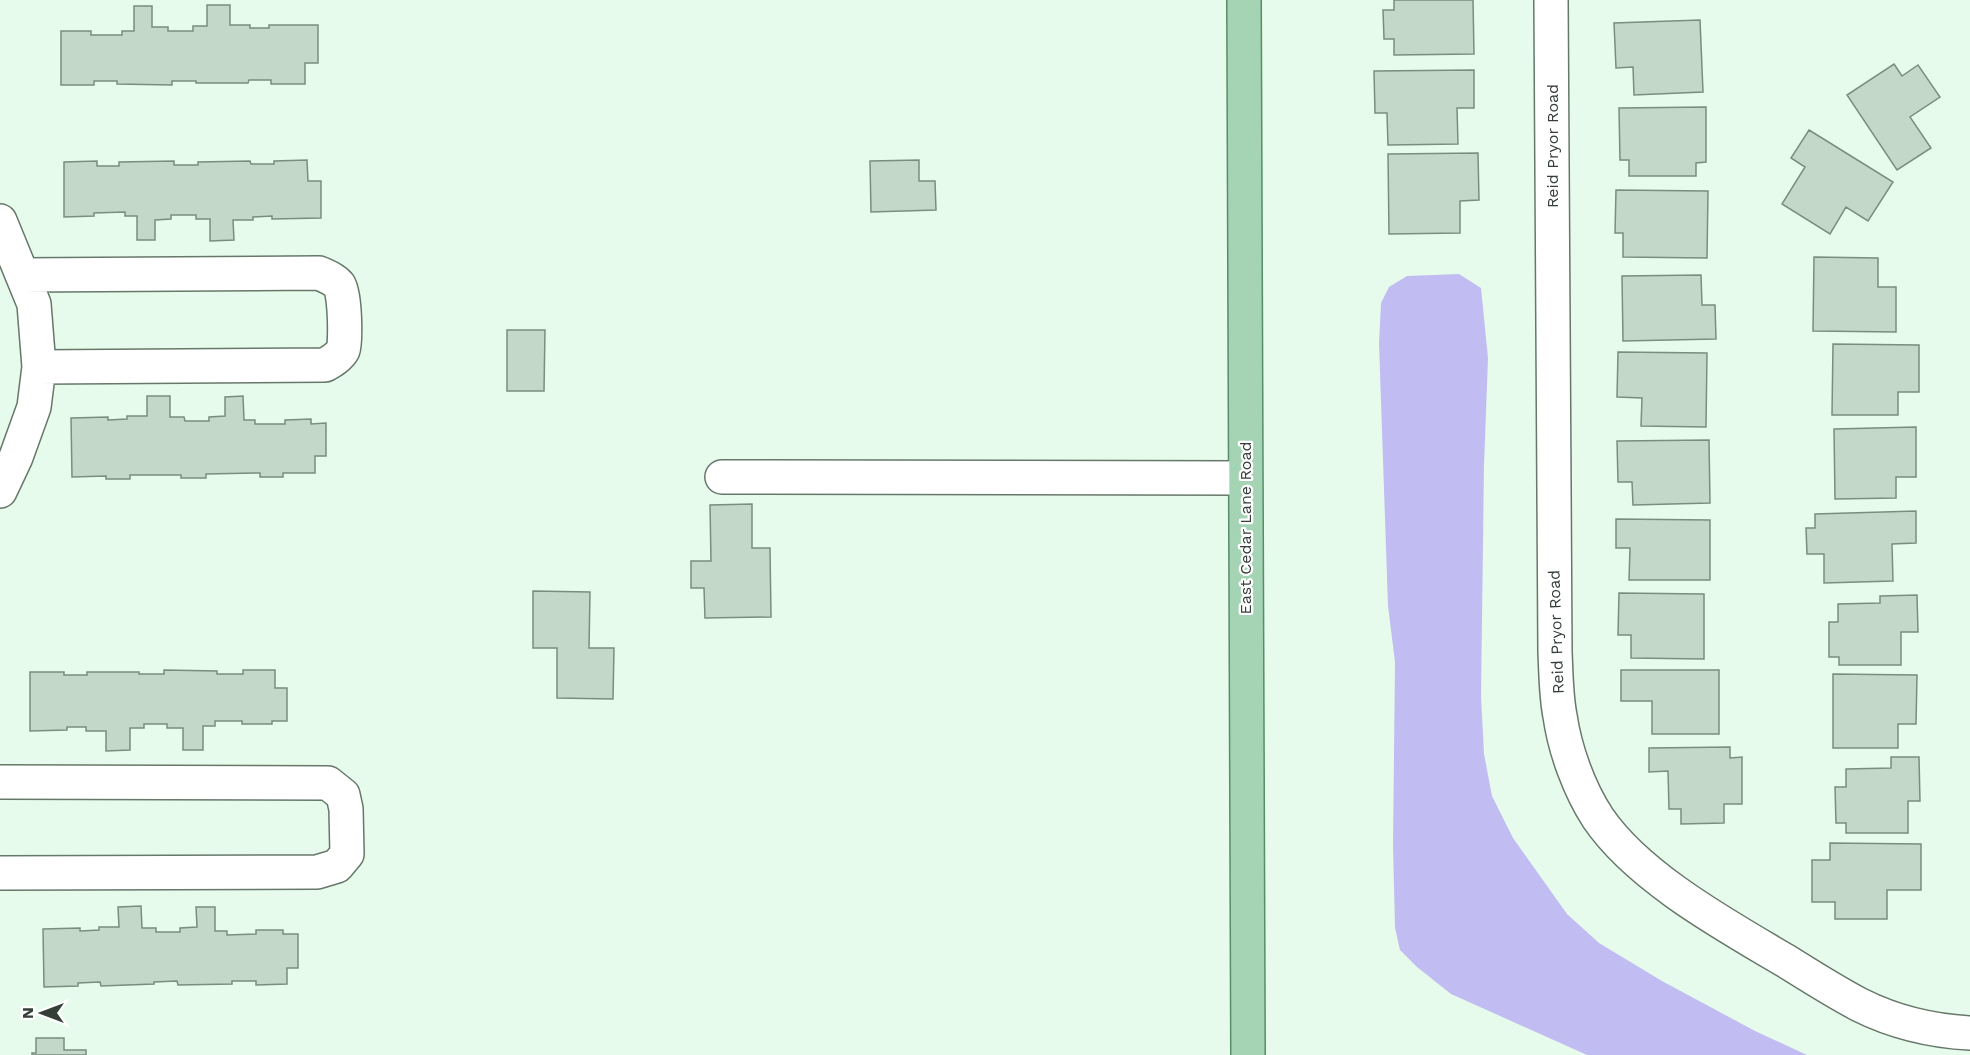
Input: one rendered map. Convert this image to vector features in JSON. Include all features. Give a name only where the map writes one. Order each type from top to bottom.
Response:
[{"type":"main road","name":"East Cedar Lane Road","points":[[1244,0],[1248,1055]]},
{"type":"street","name":"Reid Pryor Road","points":[[1551,0],[1555,652],[1559,715],[1569,756],[1598,817],[1620,845],[1659,880],[1738,933],[1861,1006],[1904,1022],[1942,1031],[1970,1033]]},
{"type":"street","points":[[0,221],[34,304],[39,367],[34,406],[16,457],[0,490]]},
{"type":"street","points":[[22,275],[319,273],[329,277],[340,286],[344,296],[344,349],[325,365],[39,367]]},
{"type":"street","points":[[722,477],[1245,478]]},
{"type":"street","points":[[0,782],[328,783],[343,795],[346,809],[347,854],[337,866],[317,872],[0,873]]},
{"type":"shaded area","points":[[1459,274],[1481,288],[1488,358],[1481,696],[1484,754],[1492,796],[1513,838],[1567,914],[1599,943],[1662,981],[1755,1031],[1807,1055],[1587,1055],[1451,994],[1400,950],[1395,928],[1393,845],[1395,662],[1388,606],[1379,343],[1381,303],[1389,287],[1407,276]]},
{"type":"building","points":[[1394,0],[1473,0],[1474,54],[1394,55],[1394,39],[1384,39],[1383,10],[1394,10]]},
{"type":"building","points":[[207,5],[230,5],[230,25],[269,28],[269,25],[318,25],[318,63],[305,63],[305,84],[271,84],[271,80],[249,80],[248,83],[172,81],[172,85],[117,84],[117,81],[94,81],[94,85],[61,85],[61,31],[91,31],[91,35],[122,35],[122,31],[134,31],[134,6],[152,6],[152,27],[168,27],[168,31],[193,31],[193,26],[207,26]]},
{"type":"building","points":[[1700,20],[1703,92],[1634,95],[1633,67],[1616,68],[1614,23]]},
{"type":"building","points":[[1894,64],[1902,76],[1918,65],[1940,97],[1910,117],[1931,148],[1897,170],[1847,95]]},
{"type":"building","points":[[1474,70],[1474,108],[1457,108],[1458,144],[1388,145],[1387,113],[1375,113],[1374,71]]},
{"type":"building","points":[[1706,107],[1706,162],[1696,163],[1696,176],[1629,176],[1629,160],[1620,160],[1619,108]]},
{"type":"building","points":[[1809,130],[1893,182],[1868,221],[1846,207],[1830,234],[1782,204],[1805,167],[1791,158]]},
{"type":"building","points":[[1478,153],[1479,200],[1460,201],[1460,233],[1389,234],[1388,154]]},
{"type":"building","points":[[307,160],[308,181],[321,181],[321,218],[272,219],[272,216],[253,217],[253,220],[233,220],[234,240],[210,241],[210,219],[196,219],[196,215],[171,215],[171,219],[155,220],[155,240],[137,240],[137,216],[125,216],[125,212],[64,217],[64,162],[97,161],[97,166],[119,166],[119,162],[174,161],[174,165],[198,165],[198,162],[250,161],[251,164],[274,164],[274,161]]},
{"type":"building","points":[[919,160],[919,181],[935,181],[936,210],[871,212],[870,161]]},
{"type":"building","points":[[1616,190],[1708,191],[1707,258],[1623,257],[1623,233],[1615,233]]},
{"type":"building","points":[[1814,257],[1878,258],[1878,287],[1896,287],[1896,332],[1813,331]]},
{"type":"building","points":[[1701,275],[1702,305],[1715,305],[1716,339],[1623,341],[1622,276]]},
{"type":"building","points":[[507,330],[545,330],[544,391],[507,391]]},
{"type":"building","points":[[1833,344],[1919,345],[1919,392],[1898,392],[1898,415],[1832,415]]},
{"type":"building","points":[[1618,352],[1707,353],[1706,427],[1641,426],[1642,398],[1617,397]]},
{"type":"building","points":[[147,396],[170,396],[170,417],[184,417],[185,421],[209,421],[209,417],[225,416],[225,397],[243,396],[244,420],[255,420],[255,424],[285,424],[285,420],[311,419],[311,424],[326,423],[326,456],[315,456],[315,473],[283,473],[283,477],[260,477],[260,473],[206,474],[206,478],[181,478],[181,475],[130,475],[130,479],[106,479],[106,476],[72,477],[71,418],[108,417],[108,420],[127,419],[127,416],[147,416]]},
{"type":"building","points":[[1916,427],[1916,477],[1896,477],[1896,498],[1835,499],[1834,429]]},
{"type":"building","points":[[1709,440],[1710,503],[1633,505],[1632,482],[1618,482],[1617,441]]},
{"type":"building","points":[[752,504],[752,548],[770,548],[771,617],[705,618],[704,588],[691,588],[691,561],[711,561],[710,505]]},
{"type":"building","points":[[1916,511],[1916,543],[1892,544],[1893,581],[1824,583],[1824,554],[1807,554],[1806,528],[1815,528],[1815,514]]},
{"type":"building","points":[[1616,519],[1710,520],[1710,580],[1629,580],[1630,548],[1616,548]]},
{"type":"building","points":[[533,591],[590,592],[589,648],[614,648],[613,699],[557,698],[557,648],[533,648]]},
{"type":"building","points":[[1619,593],[1704,594],[1704,659],[1631,658],[1631,635],[1618,635]]},
{"type":"building","points":[[1917,595],[1918,632],[1901,632],[1901,665],[1839,665],[1839,657],[1829,657],[1829,622],[1838,622],[1838,604],[1880,603],[1880,596]]},
{"type":"building","points":[[164,670],[243,674],[243,670],[275,670],[275,688],[287,688],[287,721],[272,721],[272,724],[242,724],[242,721],[215,721],[215,726],[203,726],[203,750],[183,750],[183,728],[167,728],[167,724],[144,724],[144,728],[130,728],[130,750],[106,751],[106,731],[86,731],[86,727],[30,731],[30,672],[64,672],[64,675],[87,675],[87,672],[164,674]]},
{"type":"building","points":[[1621,670],[1719,670],[1719,734],[1652,734],[1652,701],[1621,701]]},
{"type":"building","points":[[1833,674],[1917,675],[1916,724],[1898,724],[1898,748],[1833,748]]},
{"type":"building","points":[[1730,747],[1730,758],[1742,757],[1742,804],[1724,804],[1724,823],[1681,824],[1681,809],[1669,809],[1668,771],[1649,772],[1649,748]]},
{"type":"building","points":[[1891,757],[1919,757],[1920,801],[1908,801],[1908,833],[1846,833],[1846,823],[1836,823],[1835,787],[1846,787],[1846,769],[1891,768]]},
{"type":"building","points":[[1830,843],[1921,844],[1921,890],[1887,890],[1887,919],[1835,919],[1835,902],[1812,902],[1812,860],[1830,860]]},
{"type":"building","points":[[141,906],[142,928],[156,928],[156,932],[180,932],[180,928],[197,927],[196,907],[215,907],[215,931],[227,931],[227,935],[256,934],[256,930],[283,930],[283,934],[298,934],[298,968],[287,968],[287,984],[256,985],[256,981],[232,981],[232,984],[178,985],[177,981],[101,986],[100,982],[78,983],[78,986],[44,987],[43,929],[80,928],[80,931],[99,930],[99,927],[119,927],[118,907]]},
{"type":"building","points":[[36,1038],[64,1038],[64,1050],[86,1050],[86,1055],[32,1055],[36,1053]]}]
